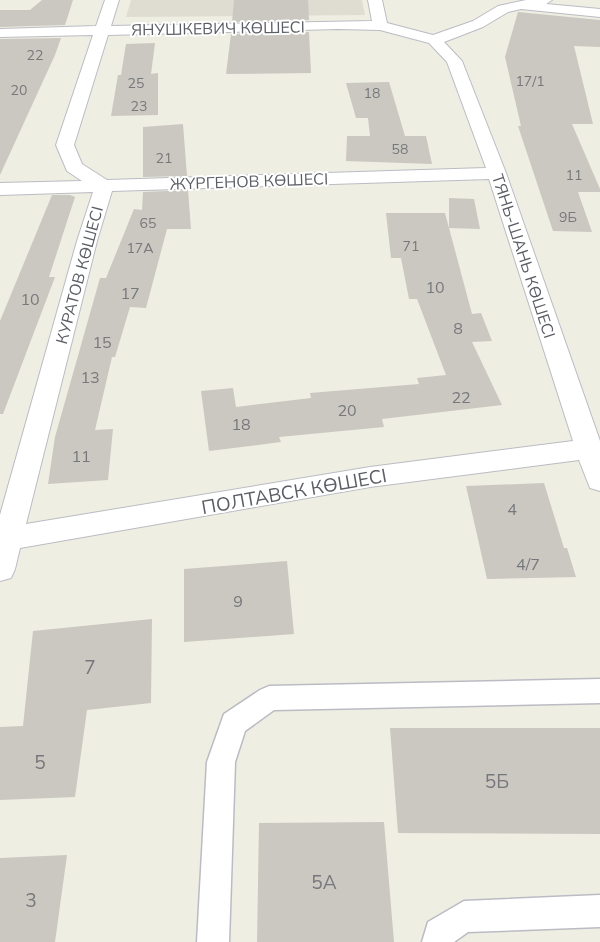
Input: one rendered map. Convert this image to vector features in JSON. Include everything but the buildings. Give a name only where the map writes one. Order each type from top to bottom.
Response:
[{"type":"street","name":"КУРАТОВ КӨШЕСІ","points":[[0,569],[4,539],[104,186],[74,167],[65,144],[112,0]]},
{"type":"street","points":[[375,0],[380,26]]},
{"type":"street","points":[[434,40],[478,24],[503,9],[545,0]]},
{"type":"street","points":[[517,6],[600,13]]},
{"type":"street","name":"ЯНУШКЕВИЧ КӨШЕСІ","points":[[0,33],[338,25],[380,26],[434,40]]},
{"type":"street","name":"ТЯНЬ-ШАНЬ КӨШЕСІ","points":[[434,40],[454,61],[497,172],[600,481]]},
{"type":"street","name":"ЖҮРГЕНОВ КӨШЕСІ","points":[[0,189],[497,172]]},
{"type":"street","name":"ПОЛТАВСК КӨШЕСІ","points":[[4,539],[370,477],[588,449]]},
{"type":"lane","points":[[213,942],[221,762],[234,723],[269,698],[600,691]]},
{"type":"lane","points":[[438,942],[439,933],[464,917],[600,912]]},
{"type":"shaded area","points":[[131,0],[362,0],[365,15],[126,17]]}]
